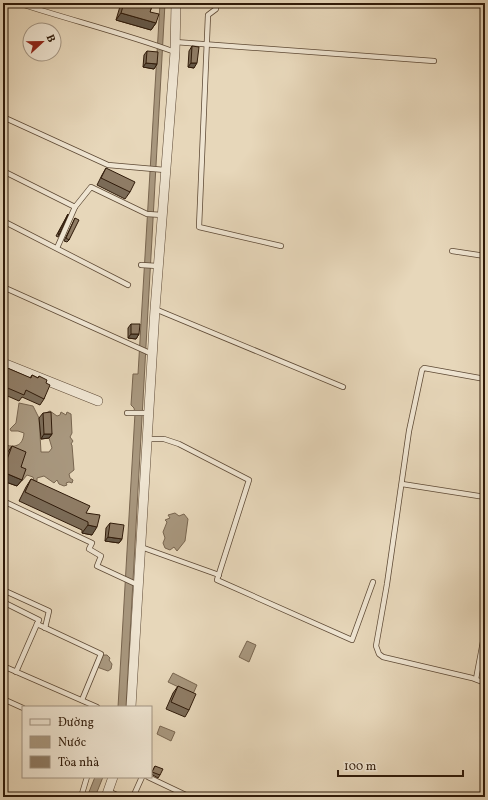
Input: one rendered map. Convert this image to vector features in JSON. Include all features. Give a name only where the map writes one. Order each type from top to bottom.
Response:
[{"type":"street","points":[[131,706],[135,584],[141,547],[147,439],[145,413],[149,352],[154,309],[154,266],[160,169],[175,52],[176,3]]},
{"type":"street","points":[[3,364],[98,401]]},
{"type":"street","points":[[107,794],[113,778]]},
{"type":"lane","points":[[18,3],[118,32],[175,52]]},
{"type":"lane","points":[[216,3],[216,9],[208,15],[199,227],[281,246]]},
{"type":"lane","points":[[175,42],[207,43],[434,61]]},
{"type":"lane","points":[[3,117],[108,165],[160,169]]},
{"type":"lane","points":[[3,171],[75,207]]},
{"type":"lane","points":[[57,248],[75,207],[91,187],[147,214],[158,215]]},
{"type":"lane","points":[[3,221],[128,286]]},
{"type":"lane","points":[[452,251],[485,256]]},
{"type":"lane","points":[[142,266],[154,266]]},
{"type":"lane","points":[[3,287],[149,352]]},
{"type":"lane","points":[[154,309],[343,387]]},
{"type":"lane","points":[[485,379],[446,371],[424,368],[422,370],[409,431],[387,584],[376,646],[377,651],[381,656],[485,683]]},
{"type":"lane","points":[[126,413],[145,413]]},
{"type":"lane","points":[[147,439],[164,439],[179,444],[249,480],[217,580],[352,640],[373,582]]},
{"type":"lane","points":[[402,484],[485,497]]},
{"type":"lane","points":[[3,501],[92,543],[89,549],[101,556],[97,566],[135,584]]},
{"type":"lane","points":[[141,547],[219,575]]},
{"type":"lane","points":[[3,590],[50,611],[45,628]]},
{"type":"lane","points":[[3,602],[39,620],[16,672]]},
{"type":"lane","points":[[37,624],[101,654],[82,700]]},
{"type":"lane","points":[[476,680],[485,631]]},
{"type":"lane","points":[[3,666],[96,706]]},
{"type":"lane","points":[[3,699],[22,708]]},
{"type":"lane","points":[[81,797],[87,778]]},
{"type":"lane","points":[[133,797],[142,778]]},
{"type":"lane","points":[[150,778],[190,797]]},
{"type":"lane","points":[[107,794],[121,797]]},
{"type":"water","points":[[160,3],[165,3],[126,706],[118,706],[135,413],[134,408],[131,405],[133,374],[138,374]]},
{"type":"water","points":[[19,403],[33,406],[39,418],[41,452],[49,452],[52,448],[49,438],[46,413],[50,411],[57,416],[60,415],[61,412],[66,415],[67,412],[71,414],[72,433],[70,437],[73,441],[71,444],[74,470],[69,474],[70,478],[73,480],[72,483],[66,483],[67,485],[64,486],[59,484],[57,480],[54,483],[44,476],[37,478],[37,481],[34,481],[33,477],[27,475],[22,481],[20,480],[7,453],[3,453],[6,445],[16,446],[21,443],[23,437],[24,433],[11,431],[10,429],[16,423]]},
{"type":"water","points":[[175,513],[179,516],[184,514],[188,519],[185,541],[177,551],[174,547],[170,550],[165,548],[163,543],[165,538],[163,532],[167,522],[165,520],[170,518],[168,515]]},
{"type":"water","points":[[247,641],[256,645],[249,662],[239,657]]},
{"type":"water","points":[[103,655],[107,655],[110,658],[109,660],[112,664],[111,669],[108,671],[97,667]]},
{"type":"water","points":[[173,673],[197,685],[193,694],[168,682]]},
{"type":"water","points":[[160,726],[175,732],[171,741],[157,734]]},
{"type":"water","points":[[95,778],[103,778],[95,797],[87,797]]},
{"type":"building","points":[[124,3],[153,3],[150,12],[159,14],[156,23],[121,13]]},
{"type":"building","points":[[192,46],[199,47],[197,63],[191,63]]},
{"type":"building","points":[[147,51],[158,52],[157,64],[146,63]]},
{"type":"building","points":[[106,168],[135,182],[130,192],[101,178]]},
{"type":"building","points":[[68,215],[59,235],[58,234]]},
{"type":"building","points":[[75,218],[79,220],[69,240],[66,238]]},
{"type":"building","points":[[131,324],[140,324],[139,334],[131,334]]},
{"type":"building","points":[[5,367],[31,378],[32,375],[38,378],[39,376],[47,380],[46,383],[50,385],[44,399],[26,390],[24,395],[3,386],[3,371]]},
{"type":"building","points":[[51,412],[52,434],[44,434],[43,413]]},
{"type":"building","points":[[12,446],[26,452],[21,467],[26,469],[22,480],[3,472]]},
{"type":"building","points":[[31,479],[90,506],[86,513],[100,515],[97,527],[88,525],[88,522],[25,492]]},
{"type":"building","points":[[110,523],[124,525],[122,539],[108,537]]},
{"type":"building","points":[[178,686],[196,694],[189,710],[171,702]]},
{"type":"building","points":[[155,766],[163,769],[160,775],[152,772]]}]
